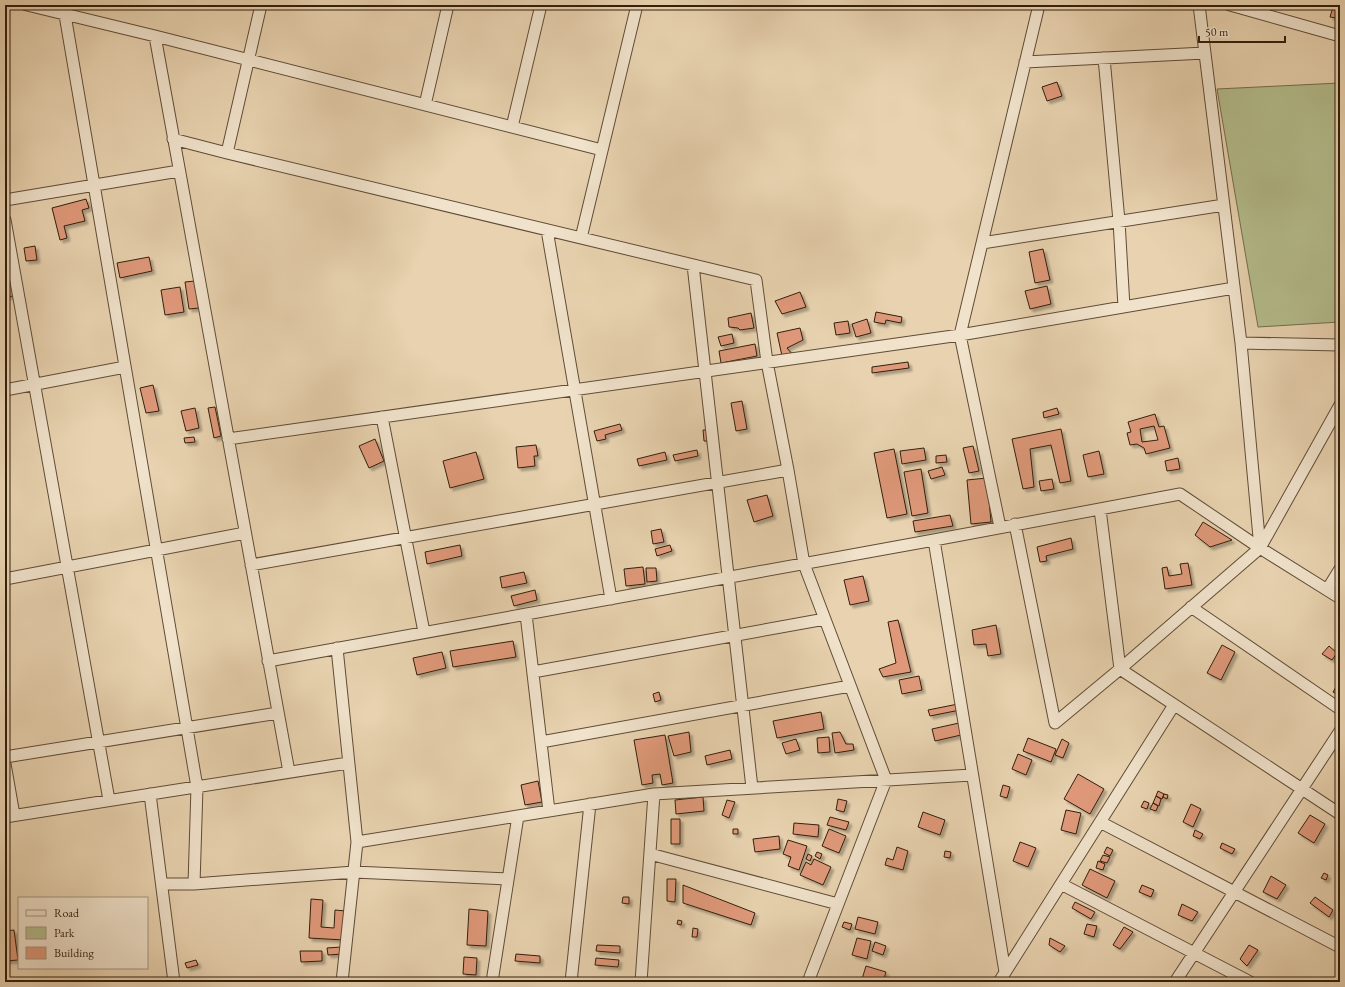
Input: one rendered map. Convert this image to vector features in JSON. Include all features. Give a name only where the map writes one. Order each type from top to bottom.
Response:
[{"type":"street","points":[[27,5],[155,36],[602,150]]},
{"type":"street","points":[[227,153],[261,5]]},
{"type":"street","points":[[424,105],[448,5]]},
{"type":"street","points":[[512,127],[541,5]]},
{"type":"street","points":[[580,238],[637,5]]},
{"type":"street","points":[[1000,527],[960,335],[1039,5]]},
{"type":"street","points":[[1199,5],[1241,343],[1260,548]]},
{"type":"street","points":[[1230,5],[1340,36]]},
{"type":"street","points":[[65,15],[197,787],[194,884]]},
{"type":"street","points":[[155,36],[289,772]]},
{"type":"street","points":[[1025,62],[1205,53]]},
{"type":"street","points":[[1104,58],[1119,221],[1124,307]]},
{"type":"street","points":[[173,139],[756,280],[767,362],[804,564],[886,780],[808,982]]},
{"type":"street","points":[[5,200],[179,171]]},
{"type":"street","points":[[982,242],[1224,205]]},
{"type":"street","points":[[5,220],[109,800]]},
{"type":"street","points":[[547,230],[611,599]]},
{"type":"street","points":[[693,265],[752,788]]},
{"type":"street","points":[[228,439],[960,335],[1234,288]]},
{"type":"street","points":[[1241,343],[1340,345]]},
{"type":"street","points":[[5,390],[125,367]]},
{"type":"street","points":[[1015,524],[1054,723],[1120,669],[1260,548],[1340,405]]},
{"type":"street","points":[[382,417],[424,632]]},
{"type":"street","points":[[251,565],[718,481],[788,470]]},
{"type":"street","points":[[268,661],[728,578],[1180,494],[1260,548],[1340,598]]},
{"type":"street","points":[[1100,509],[1120,669],[1340,814]]},
{"type":"street","points":[[5,579],[245,533]]},
{"type":"street","points":[[934,540],[1005,972]]},
{"type":"street","points":[[1327,590],[1340,569]]},
{"type":"street","points":[[1191,607],[1340,709]]},
{"type":"street","points":[[526,614],[549,811]]},
{"type":"street","points":[[533,672],[825,619]]},
{"type":"street","points":[[337,648],[357,842],[342,982]]},
{"type":"street","points":[[541,742],[850,686]]},
{"type":"street","points":[[998,982],[1174,705]]},
{"type":"street","points":[[5,757],[278,713]]},
{"type":"street","points":[[1175,982],[1340,731]]},
{"type":"street","points":[[5,764],[10,816],[348,763]]},
{"type":"street","points":[[357,842],[654,794],[972,775]]},
{"type":"street","points":[[150,794],[174,982]]},
{"type":"street","points":[[641,982],[654,794]]},
{"type":"street","points":[[571,982],[590,804]]},
{"type":"street","points":[[492,982],[518,816]]},
{"type":"street","points":[[1100,822],[1340,947]]},
{"type":"street","points":[[650,854],[838,904]]},
{"type":"street","points":[[162,884],[194,884],[354,872],[508,879]]},
{"type":"street","points":[[1061,884],[1250,982]]},
{"type":"green space","points":[[1340,83],[1340,322],[1258,327],[1217,89]]},
{"type":"building","points":[[1333,7],[1339,8],[1336,18],[1330,17]]},
{"type":"building","points":[[1057,82],[1062,96],[1047,101],[1042,87]]},
{"type":"building","points":[[86,199],[89,208],[82,210],[85,221],[64,226],[67,238],[60,240],[52,208]]},
{"type":"building","points":[[35,246],[37,260],[26,261],[24,248]]},
{"type":"building","points":[[1043,249],[1050,280],[1035,283],[1029,252]]},
{"type":"building","points":[[149,257],[152,271],[120,278],[117,263]]},
{"type":"building","points":[[8,259],[14,296],[5,297],[5,260]]},
{"type":"building","points":[[195,281],[199,308],[189,309],[185,282]]},
{"type":"building","points":[[1047,286],[1051,304],[1030,309],[1025,291]]},
{"type":"building","points":[[180,287],[184,312],[165,315],[161,290]]},
{"type":"building","points":[[800,292],[806,307],[782,314],[775,301]]},
{"type":"building","points":[[876,312],[902,317],[901,323],[886,320],[885,324],[874,322]]},
{"type":"building","points":[[751,313],[754,328],[740,330],[738,328],[729,327],[728,318]]},
{"type":"building","points":[[867,319],[871,333],[856,337],[852,324]]},
{"type":"building","points":[[848,321],[850,333],[836,335],[834,323]]},
{"type":"building","points":[[800,328],[803,340],[787,348],[792,354],[782,356],[777,333]]},
{"type":"building","points":[[732,334],[734,343],[721,346],[718,337]]},
{"type":"building","points":[[755,344],[757,356],[721,363],[719,351]]},
{"type":"building","points":[[908,362],[909,368],[872,373],[872,367]]},
{"type":"building","points":[[153,385],[159,411],[146,413],[140,388]]},
{"type":"building","points":[[742,401],[747,429],[736,431],[731,403]]},
{"type":"building","points":[[215,407],[221,436],[214,438],[208,408]]},
{"type":"building","points":[[195,408],[199,428],[186,431],[181,411]]},
{"type":"building","points":[[1057,408],[1059,414],[1044,418],[1043,412]]},
{"type":"building","points":[[1155,414],[1159,427],[1164,426],[1170,448],[1146,454],[1144,448],[1137,444],[1130,445],[1127,433],[1131,432],[1128,422]],"holes":[[[1154,426],[1158,440],[1142,442],[1140,429]]]},
{"type":"building","points":[[620,424],[622,430],[605,435],[606,439],[597,441],[594,431]]},
{"type":"building","points":[[1061,429],[1071,481],[1060,483],[1051,445],[1030,449],[1034,487],[1023,489],[1012,439]]},
{"type":"building","points":[[703,430],[707,430],[709,441],[704,441]]},
{"type":"building","points":[[194,437],[195,442],[185,443],[184,438]]},
{"type":"building","points":[[375,439],[384,461],[369,468],[359,446]]},
{"type":"building","points":[[536,445],[538,456],[534,456],[535,466],[518,468],[516,447]]},
{"type":"building","points":[[973,446],[979,471],[969,473],[963,448]]},
{"type":"building","points":[[924,448],[926,460],[902,464],[900,451]]},
{"type":"building","points":[[894,449],[907,514],[887,518],[874,453]]},
{"type":"building","points":[[697,450],[698,456],[675,461],[673,455]]},
{"type":"building","points":[[1099,451],[1104,474],[1088,477],[1083,455]]},
{"type":"building","points":[[476,452],[484,479],[450,488],[443,461]]},
{"type":"building","points":[[665,452],[667,460],[639,466],[637,459]]},
{"type":"building","points":[[946,455],[947,462],[936,463],[936,456]]},
{"type":"building","points":[[1178,458],[1180,469],[1167,471],[1165,461]]},
{"type":"building","points":[[942,467],[945,475],[931,479],[928,471]]},
{"type":"building","points":[[921,469],[928,513],[912,516],[904,472]]},
{"type":"building","points":[[987,478],[991,522],[971,524],[967,480]]},
{"type":"building","points":[[1052,479],[1054,489],[1041,491],[1039,481]]},
{"type":"building","points":[[767,495],[773,516],[754,522],[747,500]]},
{"type":"building","points":[[950,515],[953,526],[915,532],[913,521]]},
{"type":"building","points":[[1203,522],[1232,540],[1210,547],[1195,535]]},
{"type":"building","points":[[661,529],[664,542],[653,544],[651,531]]},
{"type":"building","points":[[1071,538],[1073,549],[1046,556],[1047,561],[1040,562],[1037,547]]},
{"type":"building","points":[[460,545],[462,556],[427,564],[425,552]]},
{"type":"building","points":[[670,545],[672,551],[657,556],[655,549]]},
{"type":"building","points":[[1188,563],[1192,585],[1165,589],[1162,568],[1167,567],[1169,576],[1182,574],[1180,564]]},
{"type":"building","points":[[643,567],[645,584],[626,586],[624,569]]},
{"type":"building","points":[[646,568],[656,568],[657,581],[647,582]]},
{"type":"building","points":[[524,572],[527,583],[502,588],[500,577]]},
{"type":"building","points":[[863,576],[869,601],[850,605],[844,580]]},
{"type":"building","points":[[535,590],[537,600],[514,606],[511,596]]},
{"type":"building","points":[[898,620],[911,672],[883,677],[879,669],[896,663],[888,622]]},
{"type":"building","points":[[996,625],[1001,654],[988,656],[986,644],[974,645],[972,630]]},
{"type":"building","points":[[513,641],[516,657],[453,667],[450,651]]},
{"type":"building","points":[[1222,645],[1235,652],[1221,680],[1207,673]]},
{"type":"building","points":[[1329,646],[1337,653],[1332,660],[1322,654]]},
{"type":"building","points":[[442,652],[446,668],[417,675],[413,658]]},
{"type":"building","points":[[919,676],[922,690],[902,694],[899,680]]},
{"type":"building","points":[[1336,687],[1340,690],[1339,696],[1333,692]]},
{"type":"building","points":[[659,692],[661,700],[655,702],[653,694]]},
{"type":"building","points":[[958,704],[960,710],[930,716],[928,710]]},
{"type":"building","points":[[821,712],[824,729],[777,738],[773,721]]},
{"type":"building","points":[[959,723],[961,735],[935,741],[932,729]]},
{"type":"building","points":[[689,732],[691,752],[674,756],[668,736]]},
{"type":"building","points":[[840,732],[846,744],[853,744],[854,750],[835,753],[832,733]]},
{"type":"building","points":[[665,735],[673,783],[662,785],[660,774],[652,775],[653,783],[642,785],[634,740]]},
{"type":"building","points":[[829,737],[830,752],[818,753],[817,738]]},
{"type":"building","points":[[1028,738],[1056,749],[1051,762],[1023,751]]},
{"type":"building","points":[[796,739],[800,750],[786,754],[782,743]]},
{"type":"building","points":[[1062,739],[1069,743],[1063,758],[1055,755]]},
{"type":"building","points":[[730,750],[732,759],[707,765],[705,756]]},
{"type":"building","points":[[1018,754],[1032,760],[1026,775],[1012,769]]},
{"type":"building","points":[[1078,774],[1104,789],[1090,814],[1064,799]]},
{"type":"building","points":[[538,781],[542,802],[525,805],[521,785]]},
{"type":"building","points":[[1003,785],[1010,787],[1007,798],[1000,796]]},
{"type":"building","points":[[1158,791],[1164,794],[1162,799],[1156,796]]},
{"type":"building","points":[[1164,794],[1168,795],[1167,799],[1163,797]]},
{"type":"building","points":[[1156,796],[1161,799],[1159,806],[1153,803]]},
{"type":"building","points":[[703,797],[704,811],[676,814],[675,800]]},
{"type":"building","points":[[838,799],[847,801],[844,812],[836,810]]},
{"type":"building","points":[[727,800],[735,802],[729,818],[722,815]]},
{"type":"building","points":[[1144,801],[1149,803],[1147,809],[1141,807]]},
{"type":"building","points":[[1153,803],[1158,806],[1156,811],[1150,809]]},
{"type":"building","points":[[1191,804],[1201,809],[1193,827],[1183,822]]},
{"type":"building","points":[[1066,810],[1081,813],[1076,834],[1061,830]]},
{"type":"building","points":[[923,812],[945,820],[940,835],[918,827]]},
{"type":"building","points":[[1310,815],[1325,824],[1314,843],[1298,833]]},
{"type":"building","points":[[830,817],[849,822],[846,830],[827,825]]},
{"type":"building","points":[[671,819],[680,819],[680,844],[671,844]]},
{"type":"building","points":[[794,823],[819,825],[818,837],[793,834]]},
{"type":"building","points":[[733,829],[738,829],[738,834],[733,834]]},
{"type":"building","points":[[829,829],[846,836],[839,853],[822,846]]},
{"type":"building","points":[[1195,830],[1203,834],[1200,839],[1193,836]]},
{"type":"building","points":[[779,836],[780,849],[755,852],[753,839]]},
{"type":"building","points":[[788,840],[807,846],[799,870],[788,866],[791,857],[783,854]]},
{"type":"building","points":[[1020,842],[1036,848],[1028,867],[1013,861]]},
{"type":"building","points":[[1222,843],[1235,849],[1232,854],[1220,848]]},
{"type":"building","points":[[897,847],[908,851],[903,870],[885,865],[887,858],[893,860]]},
{"type":"building","points":[[1107,847],[1113,850],[1110,856],[1104,853]]},
{"type":"building","points":[[945,851],[951,852],[950,858],[944,857]]},
{"type":"building","points":[[817,852],[822,854],[820,859],[815,856]]},
{"type":"building","points":[[808,854],[812,856],[810,861],[806,859]]},
{"type":"building","points":[[1103,855],[1110,857],[1107,863],[1100,861]]},
{"type":"building","points":[[814,859],[831,867],[823,885],[800,875],[806,862],[811,865]]},
{"type":"building","points":[[1098,861],[1105,864],[1103,870],[1096,868]]},
{"type":"building","points":[[1090,869],[1115,881],[1107,898],[1082,885]]},
{"type":"building","points":[[1324,873],[1328,875],[1326,880],[1321,878]]},
{"type":"building","points":[[1271,876],[1286,885],[1277,899],[1263,892]]},
{"type":"building","points":[[667,879],[676,879],[675,902],[667,901]]},
{"type":"building","points":[[683,885],[755,913],[751,925],[683,903]]},
{"type":"building","points":[[1142,885],[1154,890],[1151,897],[1139,892]]},
{"type":"building","points":[[623,897],[629,897],[629,904],[622,903]]},
{"type":"building","points":[[1315,897],[1333,910],[1329,917],[1310,903]]},
{"type":"building","points":[[311,899],[323,900],[321,927],[334,928],[335,910],[346,911],[344,940],[309,938]]},
{"type":"building","points":[[1075,902],[1095,912],[1091,919],[1072,908]]},
{"type":"building","points":[[1182,904],[1198,912],[1192,921],[1178,915]]},
{"type":"building","points":[[469,909],[488,911],[486,946],[467,945]]},
{"type":"building","points":[[858,917],[878,922],[875,934],[855,929]]},
{"type":"building","points":[[678,920],[682,921],[681,925],[677,924]]},
{"type":"building","points":[[844,922],[852,924],[850,930],[842,927]]},
{"type":"building","points":[[1087,924],[1097,926],[1094,937],[1084,934]]},
{"type":"building","points":[[1124,927],[1133,932],[1120,949],[1113,945]]},
{"type":"building","points":[[693,928],[698,929],[697,937],[692,937]]},
{"type":"building","points":[[14,930],[18,960],[5,961],[5,931]]},
{"type":"building","points":[[857,938],[871,941],[867,959],[852,955]]},
{"type":"building","points":[[1050,938],[1065,946],[1060,952],[1049,945]]},
{"type":"building","points":[[875,942],[886,946],[883,955],[872,951]]},
{"type":"building","points":[[597,945],[620,946],[620,953],[596,951]]},
{"type":"building","points":[[1249,945],[1258,950],[1247,966],[1240,959]]},
{"type":"building","points":[[341,947],[342,954],[328,955],[327,948]]},
{"type":"building","points":[[300,951],[322,951],[322,961],[301,962]]},
{"type":"building","points":[[516,954],[540,956],[540,963],[515,961]]},
{"type":"building","points":[[464,957],[477,958],[476,975],[463,974]]},
{"type":"building","points":[[596,958],[619,960],[618,967],[595,965]]},
{"type":"building","points":[[196,960],[198,965],[187,968],[185,963]]},
{"type":"building","points":[[866,966],[886,972],[883,982],[871,982],[862,979]]},
{"type":"building","points":[[385,979],[393,979],[393,982],[385,982]]},
{"type":"building","points":[[403,980],[436,982],[403,982]]}]
